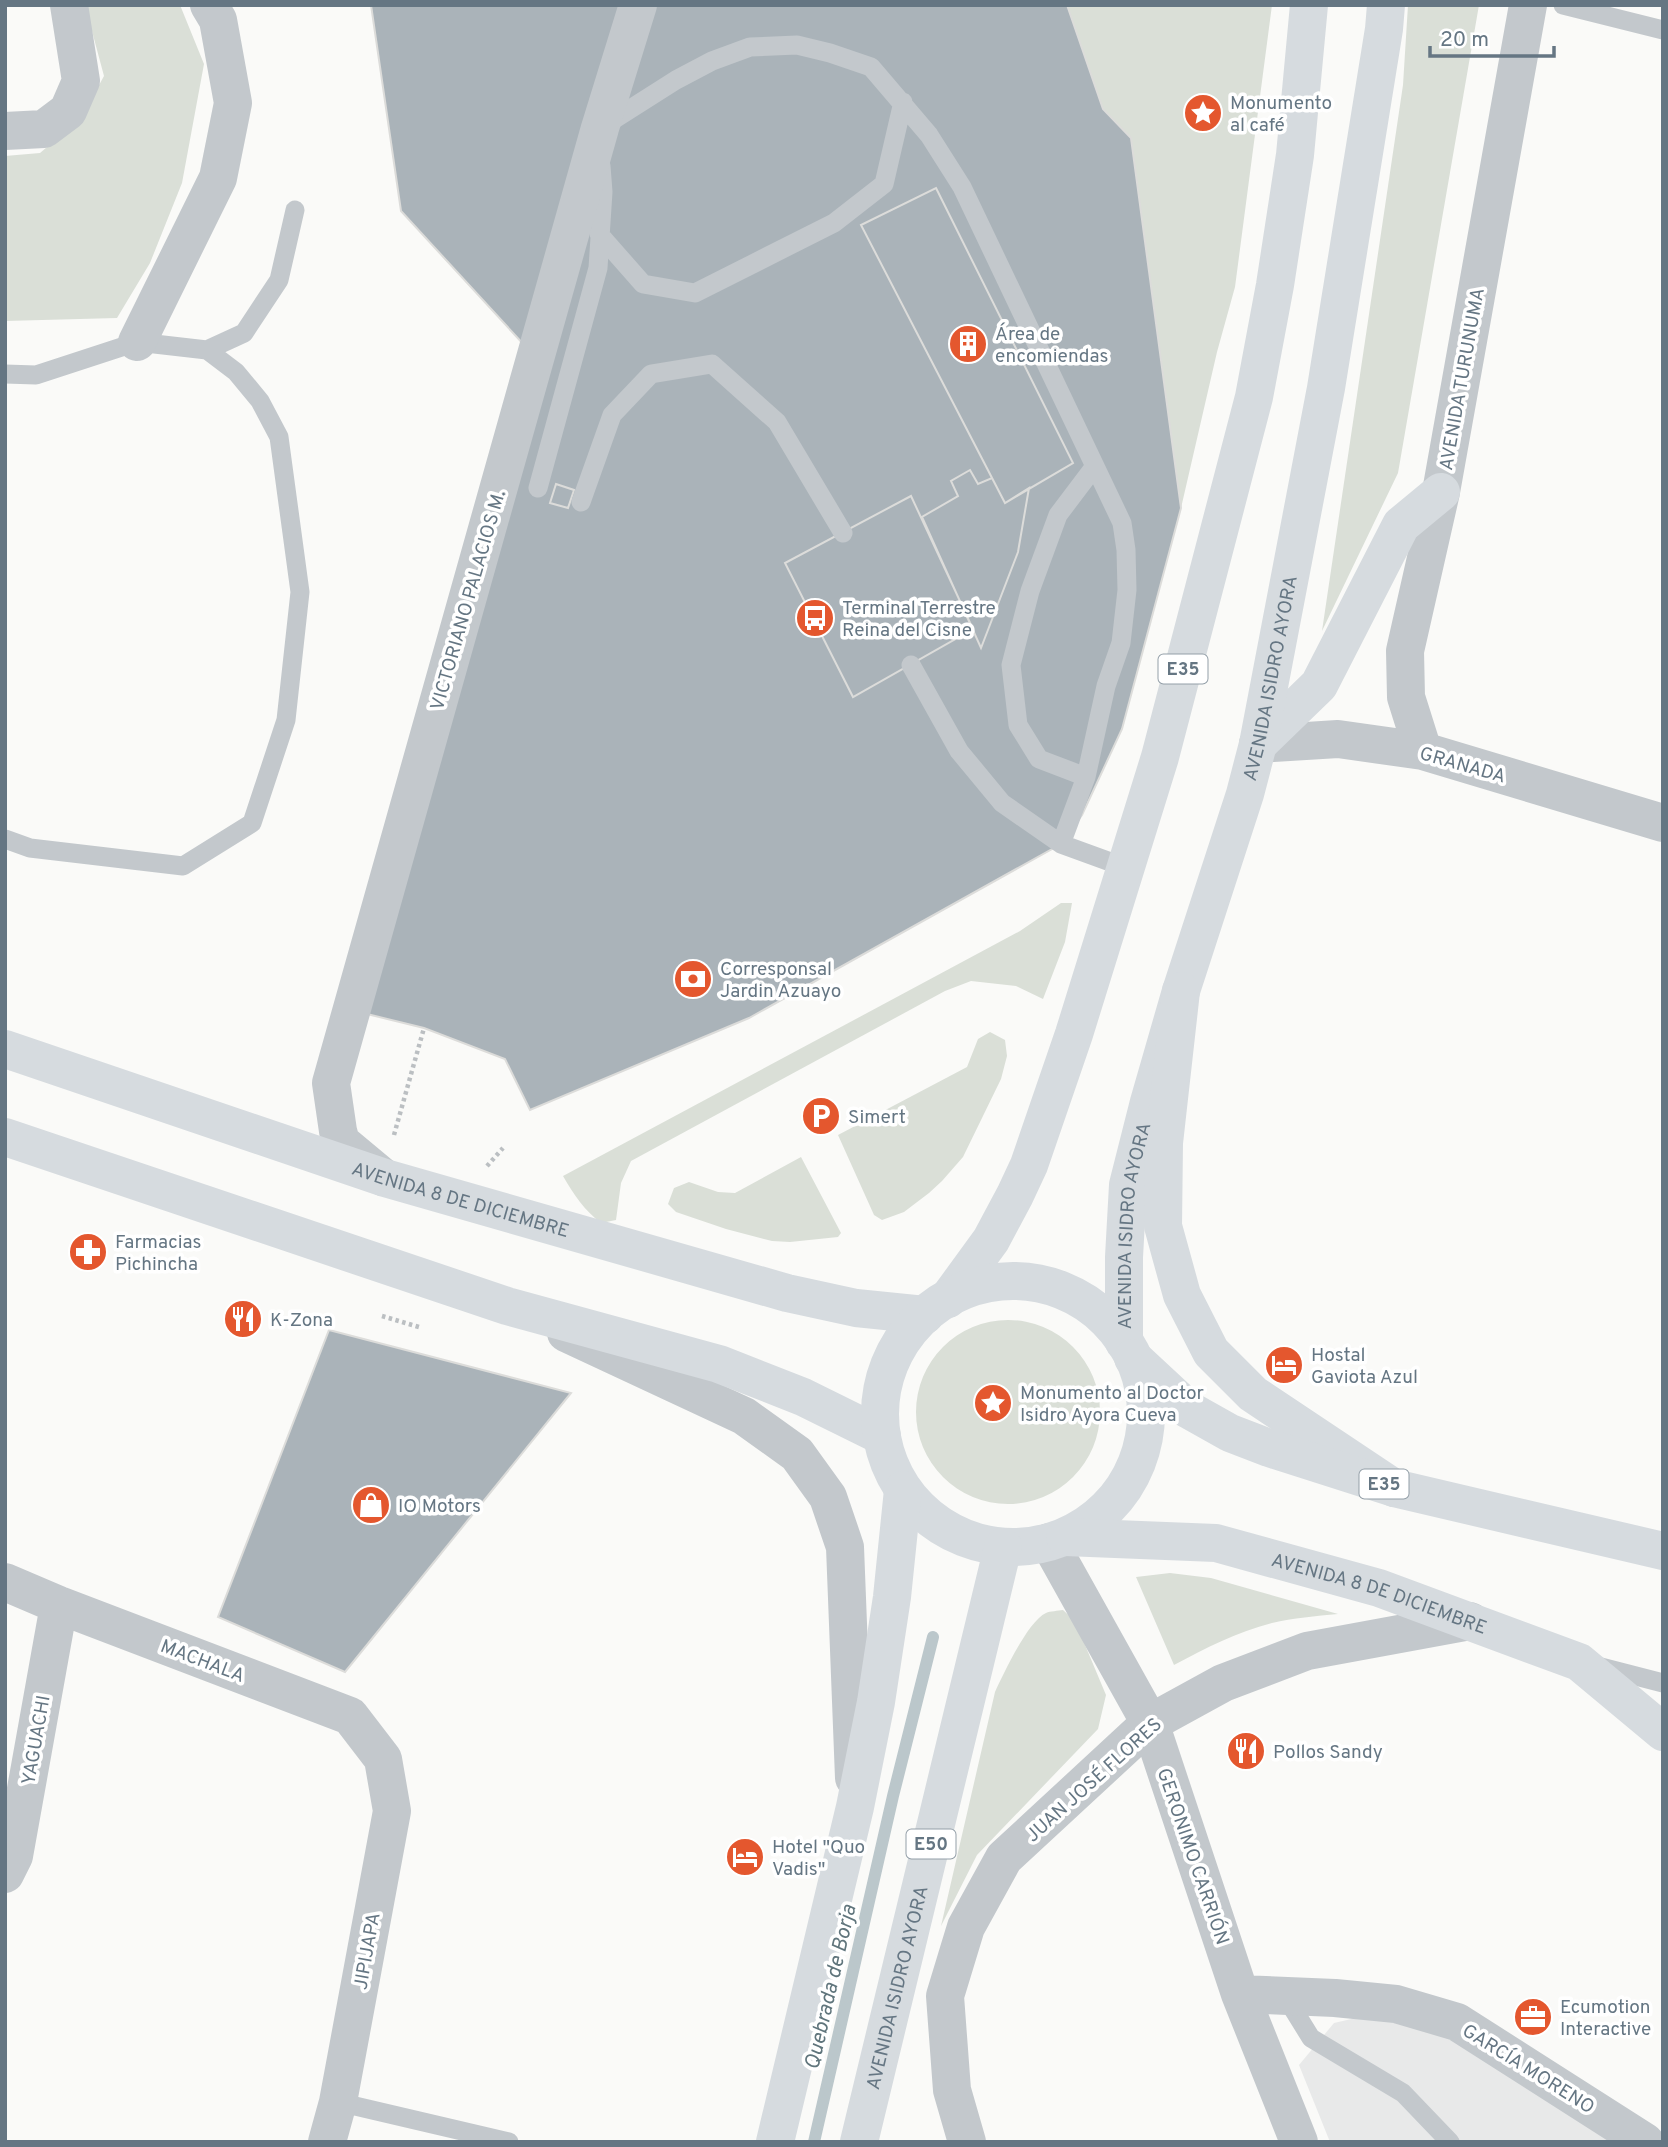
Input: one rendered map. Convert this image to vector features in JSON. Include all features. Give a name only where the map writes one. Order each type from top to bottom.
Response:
[{"type":"main road","name":"E35","points":[[1129,1350],[1141,1380],[1145,1403],[1145,1426],[1140,1450],[1120,1493],[1086,1525],[1057,1539],[1034,1546],[1003,1547],[979,1544],[937,1524],[903,1490],[886,1455],[882,1436],[881,1398],[885,1379],[901,1344],[936,1307],[991,1240],[1029,1165],[1074,1034],[1160,757],[1254,397],[1295,155],[1309,5]]},
{"type":"main road","name":"AVENIDA ISIDRO AYORA","points":[[1129,1350],[1124,1257],[1128,1185],[1181,991],[1245,794],[1258,744],[1326,388],[1386,5]]},
{"type":"main road","points":[[1258,744],[1319,685],[1401,525],[1441,492]]},
{"type":"main road","points":[[1181,991],[1164,1143],[1163,1226],[1182,1295],[1211,1352],[1254,1394],[1394,1488]]},
{"type":"main road","name":"AVENIDA 8 DE DICIEMBRE","points":[[5,1049],[388,1162],[788,1293],[856,1308],[936,1307]]},
{"type":"main road","points":[[5,1137],[507,1306],[719,1364],[803,1397],[882,1436]]},
{"type":"main road","name":"E35","points":[[936,1307],[965,1290],[985,1284],[1025,1281],[1045,1285],[1082,1300],[1112,1326],[1129,1350],[1189,1410],[1230,1433],[1394,1488],[1663,1551]]},
{"type":"main road","points":[[775,2142],[855,1807],[878,1689],[892,1597],[903,1490]]},
{"type":"main road","name":"AVENIDA 8 DE DICIEMBRE","points":[[1057,1539],[1216,1543],[1379,1588],[1579,1662],[1663,1732]]},
{"type":"main road","name":"AVENIDA ISIDRO AYORA","points":[[859,2142],[1003,1547]]},
{"type":"street","points":[[5,131],[44,129],[68,111],[81,81],[69,5]]},
{"type":"street","points":[[137,342],[218,178],[233,103],[218,20],[209,5]]},
{"type":"street","name":"VICTORIANO PALACIOS M.","points":[[388,1162],[341,1142],[331,1083],[600,128],[638,5]]},
{"type":"street","name":"AVENIDA TURUNUMA","points":[[1423,751],[1406,697],[1405,651],[1441,492],[1528,5]]},
{"type":"street","name":"GRANADA","points":[[1258,744],[1338,740],[1423,751],[1663,822]]},
{"type":"street","points":[[507,1306],[744,1416],[797,1454],[828,1497],[845,1547],[855,1807]]},
{"type":"street","name":"GERONIMO CARRIÓN","points":[[1057,1539],[1150,1723],[1240,1994],[1299,2142]]},
{"type":"street","name":"MACHALA","points":[[5,1582],[350,1716],[383,1759]]},
{"type":"street","name":"YAGUACHI","points":[[5,1874],[14,1856],[59,1605]]},
{"type":"street","name":"JUAN JOSÉ FLORES","points":[[967,2142],[952,2090],[945,1996],[966,1927],[1004,1858],[1150,1723],[1223,1682],[1307,1651],[1470,1621]]},
{"type":"street","name":"JIPIJAPA","points":[[327,2142],[338,2102],[392,1811],[383,1759]]},
{"type":"street","name":"GARCÍA MORENO","points":[[1240,1994],[1396,2004],[1457,2022],[1645,2142]]},
{"type":"lane","points":[[1563,5],[1663,30]]},
{"type":"lane","points":[[538,488],[598,268],[603,191],[600,128],[676,80],[712,61],[750,47],[797,45],[871,67],[929,135],[962,187],[1122,523],[1127,590],[1121,643],[1106,686],[1086,777],[1060,844]]},
{"type":"lane","points":[[599,234],[643,284],[695,293],[834,223],[884,184],[903,102]]},
{"type":"lane","points":[[207,351],[244,333],[279,280],[295,210]]},
{"type":"lane","points":[[5,374],[36,375],[137,342],[207,351],[236,372],[260,401],[279,437],[300,592],[286,720],[252,824],[183,866],[30,848],[5,839]]},
{"type":"lane","points":[[581,502],[612,415],[619,407],[651,374],[712,364],[777,422],[843,533]]},
{"type":"lane","points":[[1086,777],[1039,759],[1018,725],[1012,665],[1031,591],[1058,515],[1095,466]]},
{"type":"lane","points":[[911,665],[959,751],[1002,803],[1060,844],[1127,868]]},
{"type":"lane","points":[[1579,1662],[1663,1683]]},
{"type":"lane","points":[[1285,1996],[1311,2038],[1403,2093],[1450,2142]]},
{"type":"lane","points":[[338,2102],[509,2142]]},
{"type":"path","points":[[388,1162],[424,1028]]},
{"type":"path","points":[[382,1316],[419,1327]]},
{"type":"shaded area","points":[[85,5],[180,5],[204,64],[182,183],[150,263],[117,318],[5,321],[5,156],[40,153],[81,118],[104,76]]},
{"type":"shaded area","points":[[1067,5],[1272,5],[1235,287],[1181,508],[1131,138],[1103,109]]},
{"type":"shaded area","points":[[1408,5],[1479,5],[1398,473],[1322,631],[1403,85]]},
{"type":"shaded area","points":[[1061,903],[1072,903],[1065,942],[1043,999],[1016,986],[971,981],[945,991],[631,1161],[621,1183],[616,1220],[601,1223],[580,1202],[563,1176],[1020,931]]},
{"type":"shaded area","points":[[990,1032],[1005,1040],[1007,1056],[1001,1079],[963,1157],[929,1193],[904,1212],[882,1220],[874,1215],[838,1135],[967,1067],[978,1039]]},
{"type":"shaded area","points":[[801,1157],[841,1233],[838,1237],[772,1241],[676,1212],[668,1204],[674,1188],[689,1182],[718,1192],[735,1193]]},
{"type":"shaded area","points":[[1008,1320],[1043,1327],[1073,1347],[1093,1377],[1100,1412],[1093,1447],[1073,1477],[1043,1497],[1008,1504],[973,1497],[943,1477],[923,1447],[916,1412],[923,1377],[943,1347],[973,1327]]},
{"type":"shaded area","points":[[1170,1573],[1211,1578],[1338,1614],[1288,1620],[1246,1631],[1174,1665],[1136,1577]]},
{"type":"shaded area","points":[[1063,1610],[1075,1621],[1106,1695],[1098,1729],[977,1855],[941,1926],[995,1692],[1017,1648],[1032,1626],[1046,1613]]},
{"type":"shaded area","points":[[1373,2014],[1450,2017],[1626,2142],[1330,2142],[1299,2065],[1334,2023]]},
{"type":"building","name":"Terminal Terrestre Reina del Cisne","points":[[371,5],[1067,5],[1103,109],[1131,138],[1181,508],[1122,729],[1082,815],[1061,844],[749,1018],[530,1110],[505,1059],[424,1028],[367,1014],[549,372],[401,211]]},
{"type":"building","name":"Área de encomiendas","points":[[936,188],[1073,463],[1005,503],[861,225]]},
{"type":"building","points":[[970,470],[978,484],[992,478],[1005,503],[1029,488],[1018,552],[981,648],[922,517],[958,496],[951,481]]},
{"type":"building","points":[[556,484],[574,490],[568,508],[550,503]]},
{"type":"building","points":[[911,496],[973,629],[853,697],[785,563]]},
{"type":"building","name":"IO Motors","points":[[329,1330],[571,1393],[345,1672],[218,1617]]},
{"type":"waterway","name":"Quebrada de Borja","points":[[814,2142],[893,1796],[933,1637]]},
{"type":"place","name":"Monumento al café","points":[[1203,113]]},
{"type":"place","name":"Área de encomiendas","points":[[968,344]]},
{"type":"place","name":"Terminal Terrestre Reina del Cisne","points":[[815,618]]},
{"type":"place","name":"Corresponsal Jardin Azuayo","points":[[693,979]]},
{"type":"place","name":"Simert","points":[[821,1116]]},
{"type":"place","name":"Farmacias Pichincha","points":[[88,1252]]},
{"type":"place","name":"K-Zona","points":[[243,1319]]},
{"type":"place","name":"Hostal Gaviota Azul","points":[[1284,1365]]},
{"type":"place","name":"Monumento al Doctor Isidro Ayora Cueva","points":[[993,1403]]},
{"type":"place","name":"IO Motors","points":[[371,1505]]},
{"type":"place","name":"Pollos Sandy","points":[[1246,1751]]},
{"type":"place","name":"Hotel \"Quo Vadis\"","points":[[745,1857]]},
{"type":"place","name":"Ecumotion Interactive","points":[[1533,2017]]}]
